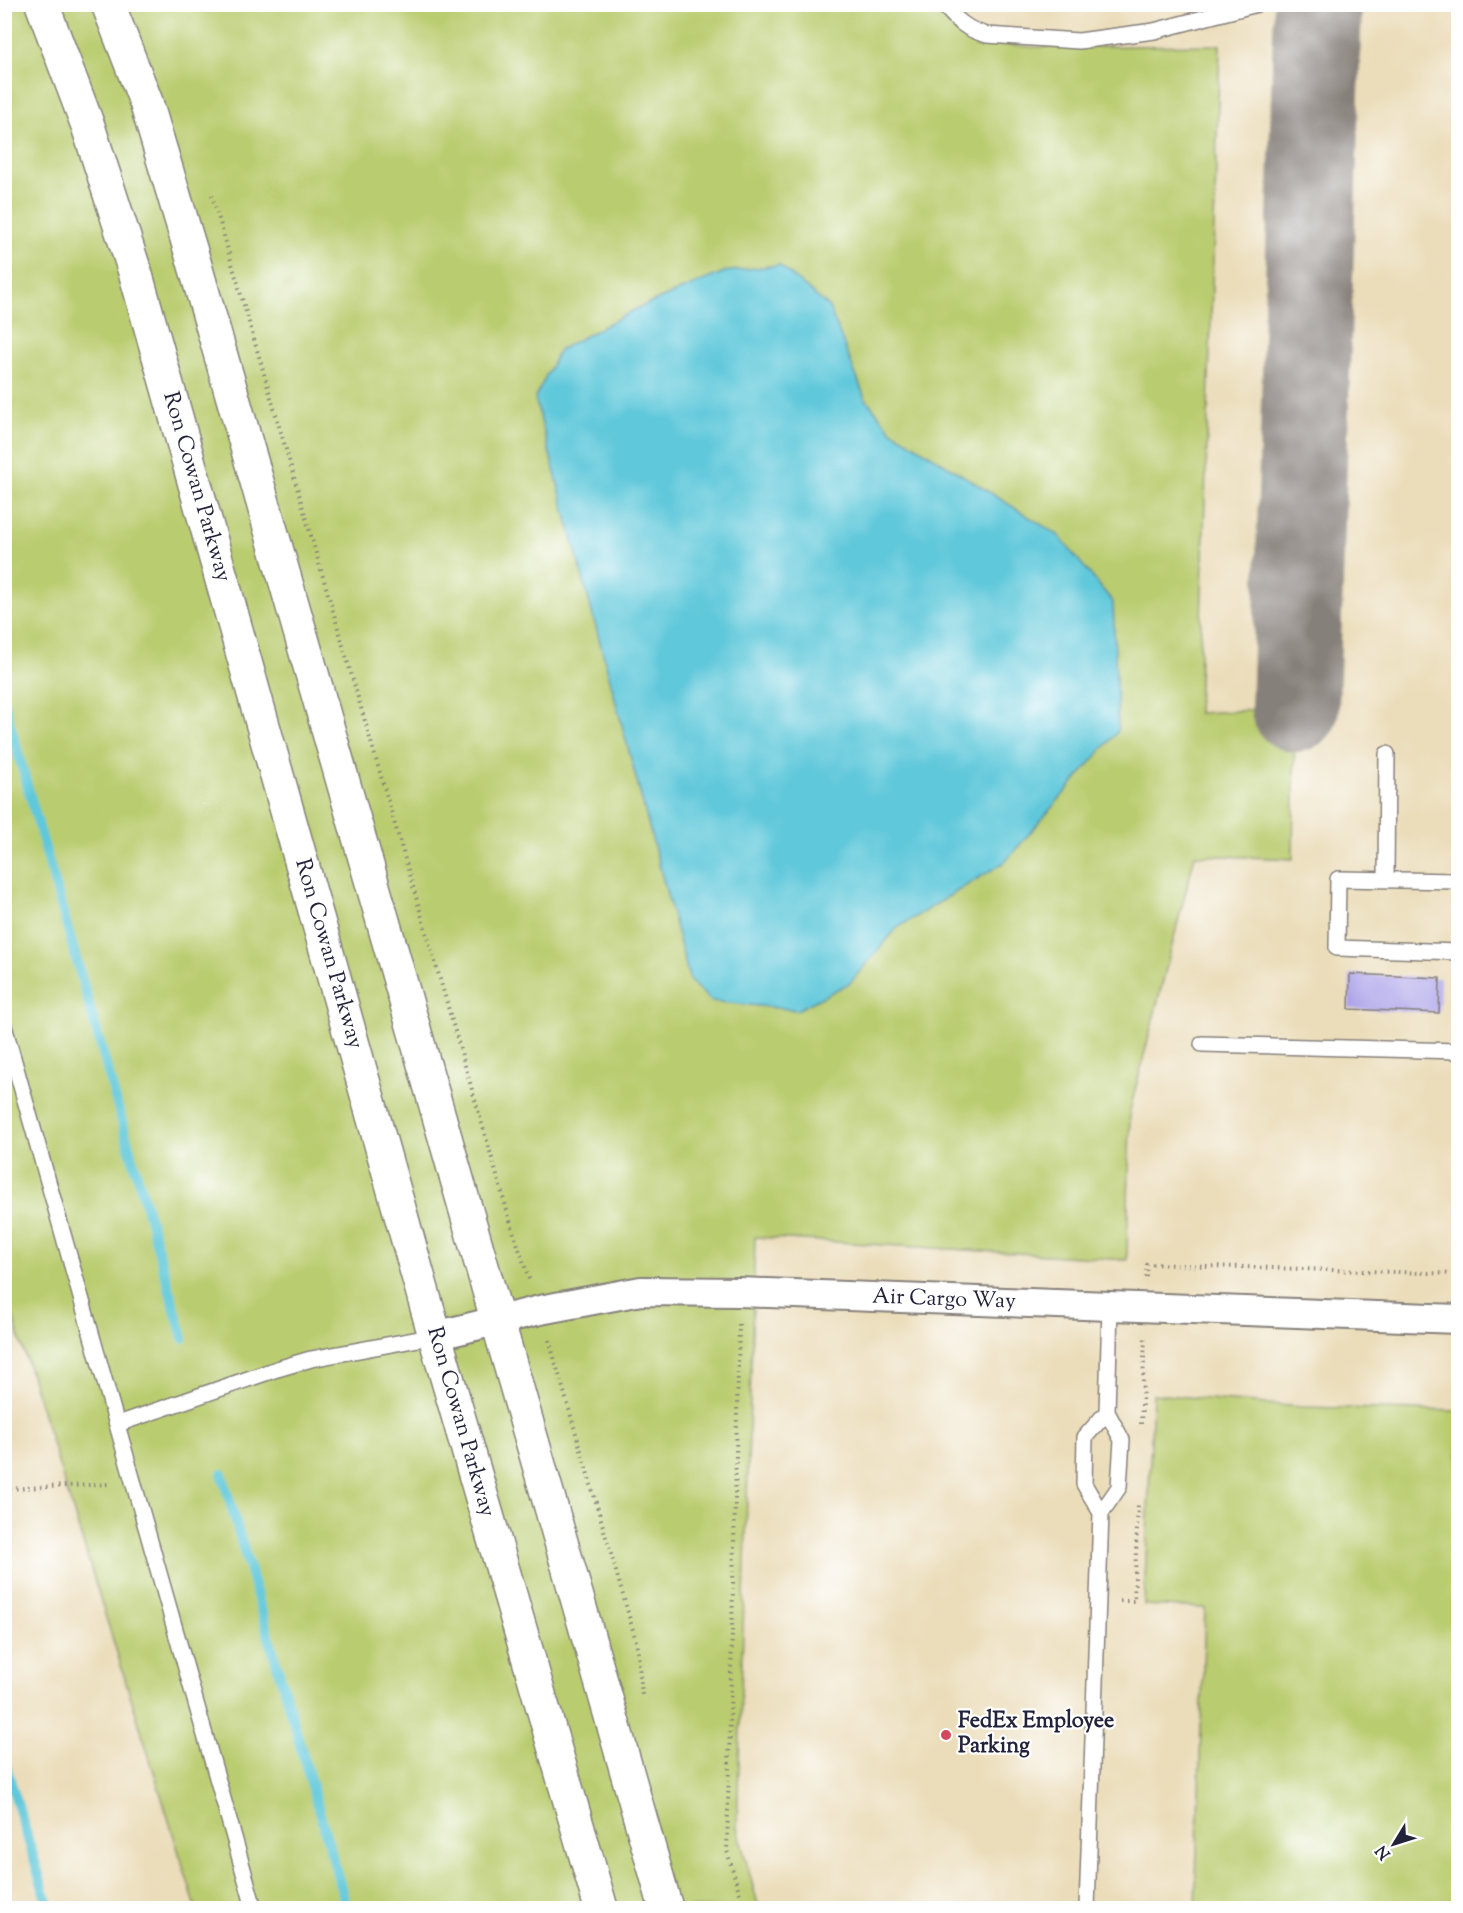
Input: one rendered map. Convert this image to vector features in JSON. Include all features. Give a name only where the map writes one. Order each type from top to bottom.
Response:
[{"type":"main road","name":"Ron Cowan Parkway","points":[[42,4],[88,126],[136,275],[435,1336],[601,1908]]},
{"type":"main road","points":[[108,4],[146,102],[194,262],[666,1908]]},
{"type":"street","name":"Air Cargo Way","points":[[435,1336],[540,1310],[641,1290],[1458,1319]]},
{"type":"lane","points":[[943,4],[960,23],[972,31],[987,35],[1079,41],[1154,31],[1257,4]]},
{"type":"lane","points":[[1386,880],[1387,754]]},
{"type":"lane","points":[[1458,881],[1338,879],[1337,948],[1458,952]]},
{"type":"lane","points":[[4,1026],[254,1908]]},
{"type":"lane","points":[[1202,1044],[1458,1051]]},
{"type":"lane","points":[[1101,1513],[1119,1487],[1122,1440],[1107,1412],[1110,1307]]},
{"type":"lane","points":[[117,1424],[311,1359],[435,1336]]},
{"type":"lane","points":[[1087,1908],[1101,1513],[1084,1484],[1085,1437],[1107,1412]]},
{"type":"path","points":[[209,187],[514,1233],[540,1310],[637,1644],[642,1700]]},
{"type":"path","points":[[1141,1425],[1146,1264],[1458,1274]]},
{"type":"path","points":[[739,1292],[738,1440],[727,1851],[744,1908]]},
{"type":"path","points":[[4,1489],[134,1483]]},
{"type":"path","points":[[1098,1600],[1134,1601],[1138,1496]]},
{"type":"green space","points":[[932,4],[964,40],[1032,47],[1220,45],[1198,713],[1295,708],[1293,859],[1195,855],[1130,1110],[1127,1260],[755,1237],[737,1828],[759,1908],[196,1908],[5,1291],[4,5]]},
{"type":"green space","points":[[1153,1394],[1301,1407],[1458,1411],[1458,1908],[1195,1908],[1205,1608],[1144,1605]]},
{"type":"water","points":[[779,265],[829,307],[865,398],[892,431],[1058,535],[1113,602],[1118,731],[1005,862],[897,928],[850,983],[797,1010],[711,1001],[690,981],[535,398],[559,350],[636,309],[724,272]]},
{"type":"building","points":[[1350,974],[1440,978],[1439,1013],[1349,1009]]},
{"type":"waterway","points":[[4,703],[183,1338]]},
{"type":"waterway","points":[[222,1474],[347,1908]]},
{"type":"waterway","points":[[4,1760],[49,1908]]},
{"type":"taxiway","points":[[1295,708],[1318,4]]},
{"type":"place","name":"FedEx Employee Parking","points":[[946,1735]]}]
